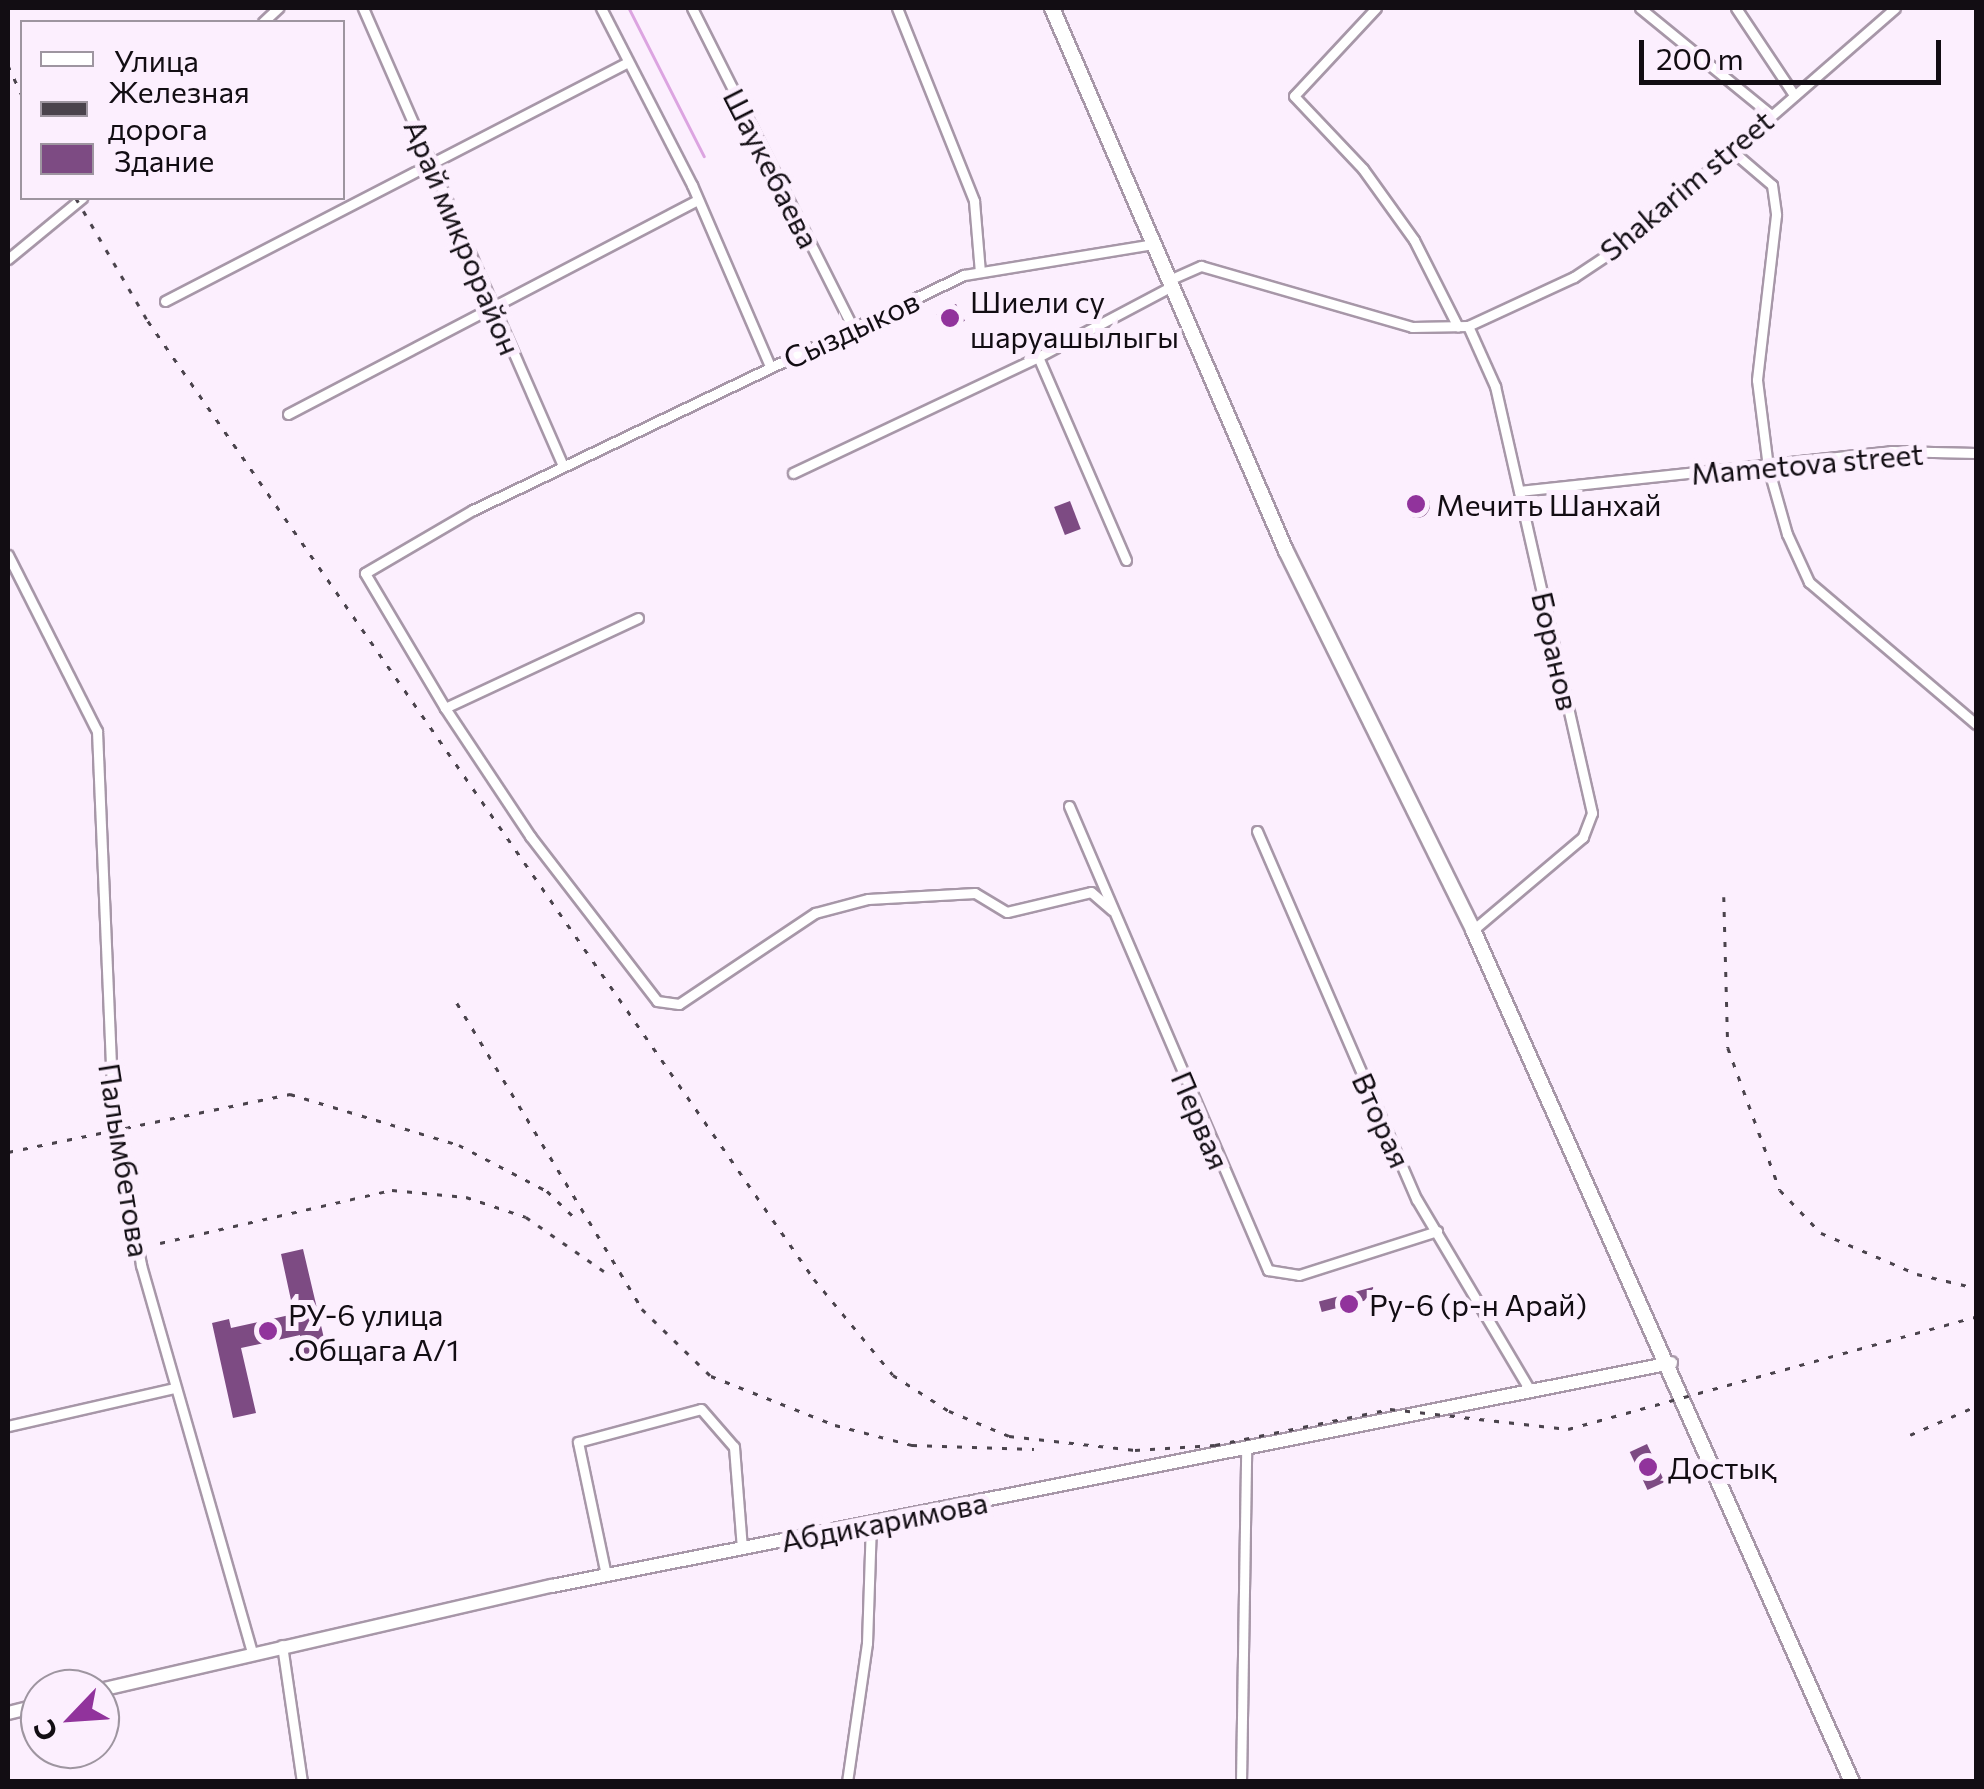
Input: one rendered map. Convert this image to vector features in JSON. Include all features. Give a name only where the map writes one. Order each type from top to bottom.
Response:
[{"type":"main road","points":[[1052,8],[1286,551],[1473,930],[1670,1363],[1852,1782]]},
{"type":"main road","name":"Абдикаримова","points":[[120,1685],[282,1645],[606,1575],[1246,1452],[1670,1363]]},
{"type":"street","name":"Арай микрорайон","points":[[363,8],[563,466]]},
{"type":"street","points":[[601,8],[698,200],[770,366]]},
{"type":"street","name":"Шаукебаева","points":[[692,8],[853,328]]},
{"type":"street","points":[[896,8],[974,201],[980,272]]},
{"type":"street","name":"Боранов","points":[[1376,8],[1294,96],[1404,226],[1495,386],[1592,813],[1583,837],[1473,930]]},
{"type":"street","points":[[1640,8],[1770,114]]},
{"type":"street","points":[[1736,8],[1794,95]]},
{"type":"street","name":"Shakarim street","points":[[793,473],[1038,357],[1201,266],[1412,327],[1464,327],[1599,260],[1895,8]]},
{"type":"street","points":[[165,301],[430,158],[626,64]]},
{"type":"street","points":[[1731,150],[1772,184],[1774,200],[1757,380],[1768,466],[1809,582],[1976,724]]},
{"type":"street","points":[[8,258],[80,200]]},
{"type":"street","points":[[288,414],[698,200]]},
{"type":"street","name":"Сыздыков","points":[[445,708],[365,573],[403,545],[770,366],[980,272],[1154,244]]},
{"type":"street","points":[[1038,357],[1126,560]]},
{"type":"street","name":"Mametova street","points":[[1519,491],[1891,451],[1976,453]]},
{"type":"street","name":"Палымбетова","points":[[8,555],[98,731],[113,1119],[174,1388],[252,1652]]},
{"type":"street","points":[[638,618],[445,708],[539,848],[657,1001],[679,1004],[815,914],[868,899],[975,893],[1008,912],[1091,892],[1112,910]]},
{"type":"street","name":"Первая","points":[[1068,806],[1268,1270],[1299,1275],[1437,1231]]},
{"type":"street","name":"Вторая","points":[[1257,832],[1437,1231],[1532,1394]]},
{"type":"street","points":[[8,1426],[174,1388]]},
{"type":"street","points":[[606,1575],[578,1442],[701,1409],[734,1447],[742,1548]]},
{"type":"street","points":[[1240,1782],[1246,1452]]},
{"type":"street","points":[[847,1782],[867,1643],[872,1522]]},
{"type":"street","points":[[282,1645],[302,1782]]},
{"type":"building","name":"Шиели су шаруашылыгы","points":[[956,304],[965,321],[945,331],[937,314]]},
{"type":"building","name":"Мечить Шанхай","points":[[1417,492],[1426,496],[1430,505],[1426,514],[1417,518],[1408,514],[1404,505],[1408,496]]},
{"type":"building","points":[[1070,501],[1081,529],[1065,535],[1054,507]]},
{"type":"building","name":"РУ-6 улица .Общага А/1","points":[[303,1249],[327,1351],[305,1356],[300,1335],[241,1348],[256,1413],[233,1418],[212,1323],[229,1319],[231,1328],[294,1314],[281,1254]]},
{"type":"building","name":"Ру-6 (р-н Арай)","points":[[1373,1287],[1376,1298],[1322,1312],[1319,1301]]},
{"type":"building","name":"Достық","points":[[1647,1444],[1665,1482],[1648,1490],[1630,1452]]},
{"type":"waterway","points":[[629,8],[704,156]]},
{"type":"railway","points":[[8,65],[20,91]]},
{"type":"railway","points":[[77,200],[148,321],[814,1279],[893,1375],[949,1411],[1009,1436],[1135,1450],[1215,1445],[1390,1409],[1568,1429],[1976,1317]]},
{"type":"railway","points":[[1724,897],[1728,1048],[1780,1190],[1821,1233],[1917,1274],[1976,1288]]},
{"type":"railway","points":[[457,1003],[642,1309],[711,1376],[835,1425],[912,1445],[1034,1449]]},
{"type":"railway","points":[[8,1152],[290,1094],[459,1145],[547,1191],[574,1217]]},
{"type":"railway","points":[[160,1243],[392,1190],[466,1197],[526,1217],[611,1276]]},
{"type":"railway","points":[[1910,1435],[1976,1406]]},
{"type":"place","name":"Шиели су шаруашылыгы","points":[[950,318]]},
{"type":"place","name":"Мечить Шанхай","points":[[1416,504]]},
{"type":"place","name":"Ру-6 (р-н Арай)","points":[[1349,1304]]},
{"type":"place","name":"РУ-6 улица .Общага А/1","points":[[268,1331]]},
{"type":"place","name":"Достық","points":[[1648,1467]]}]
